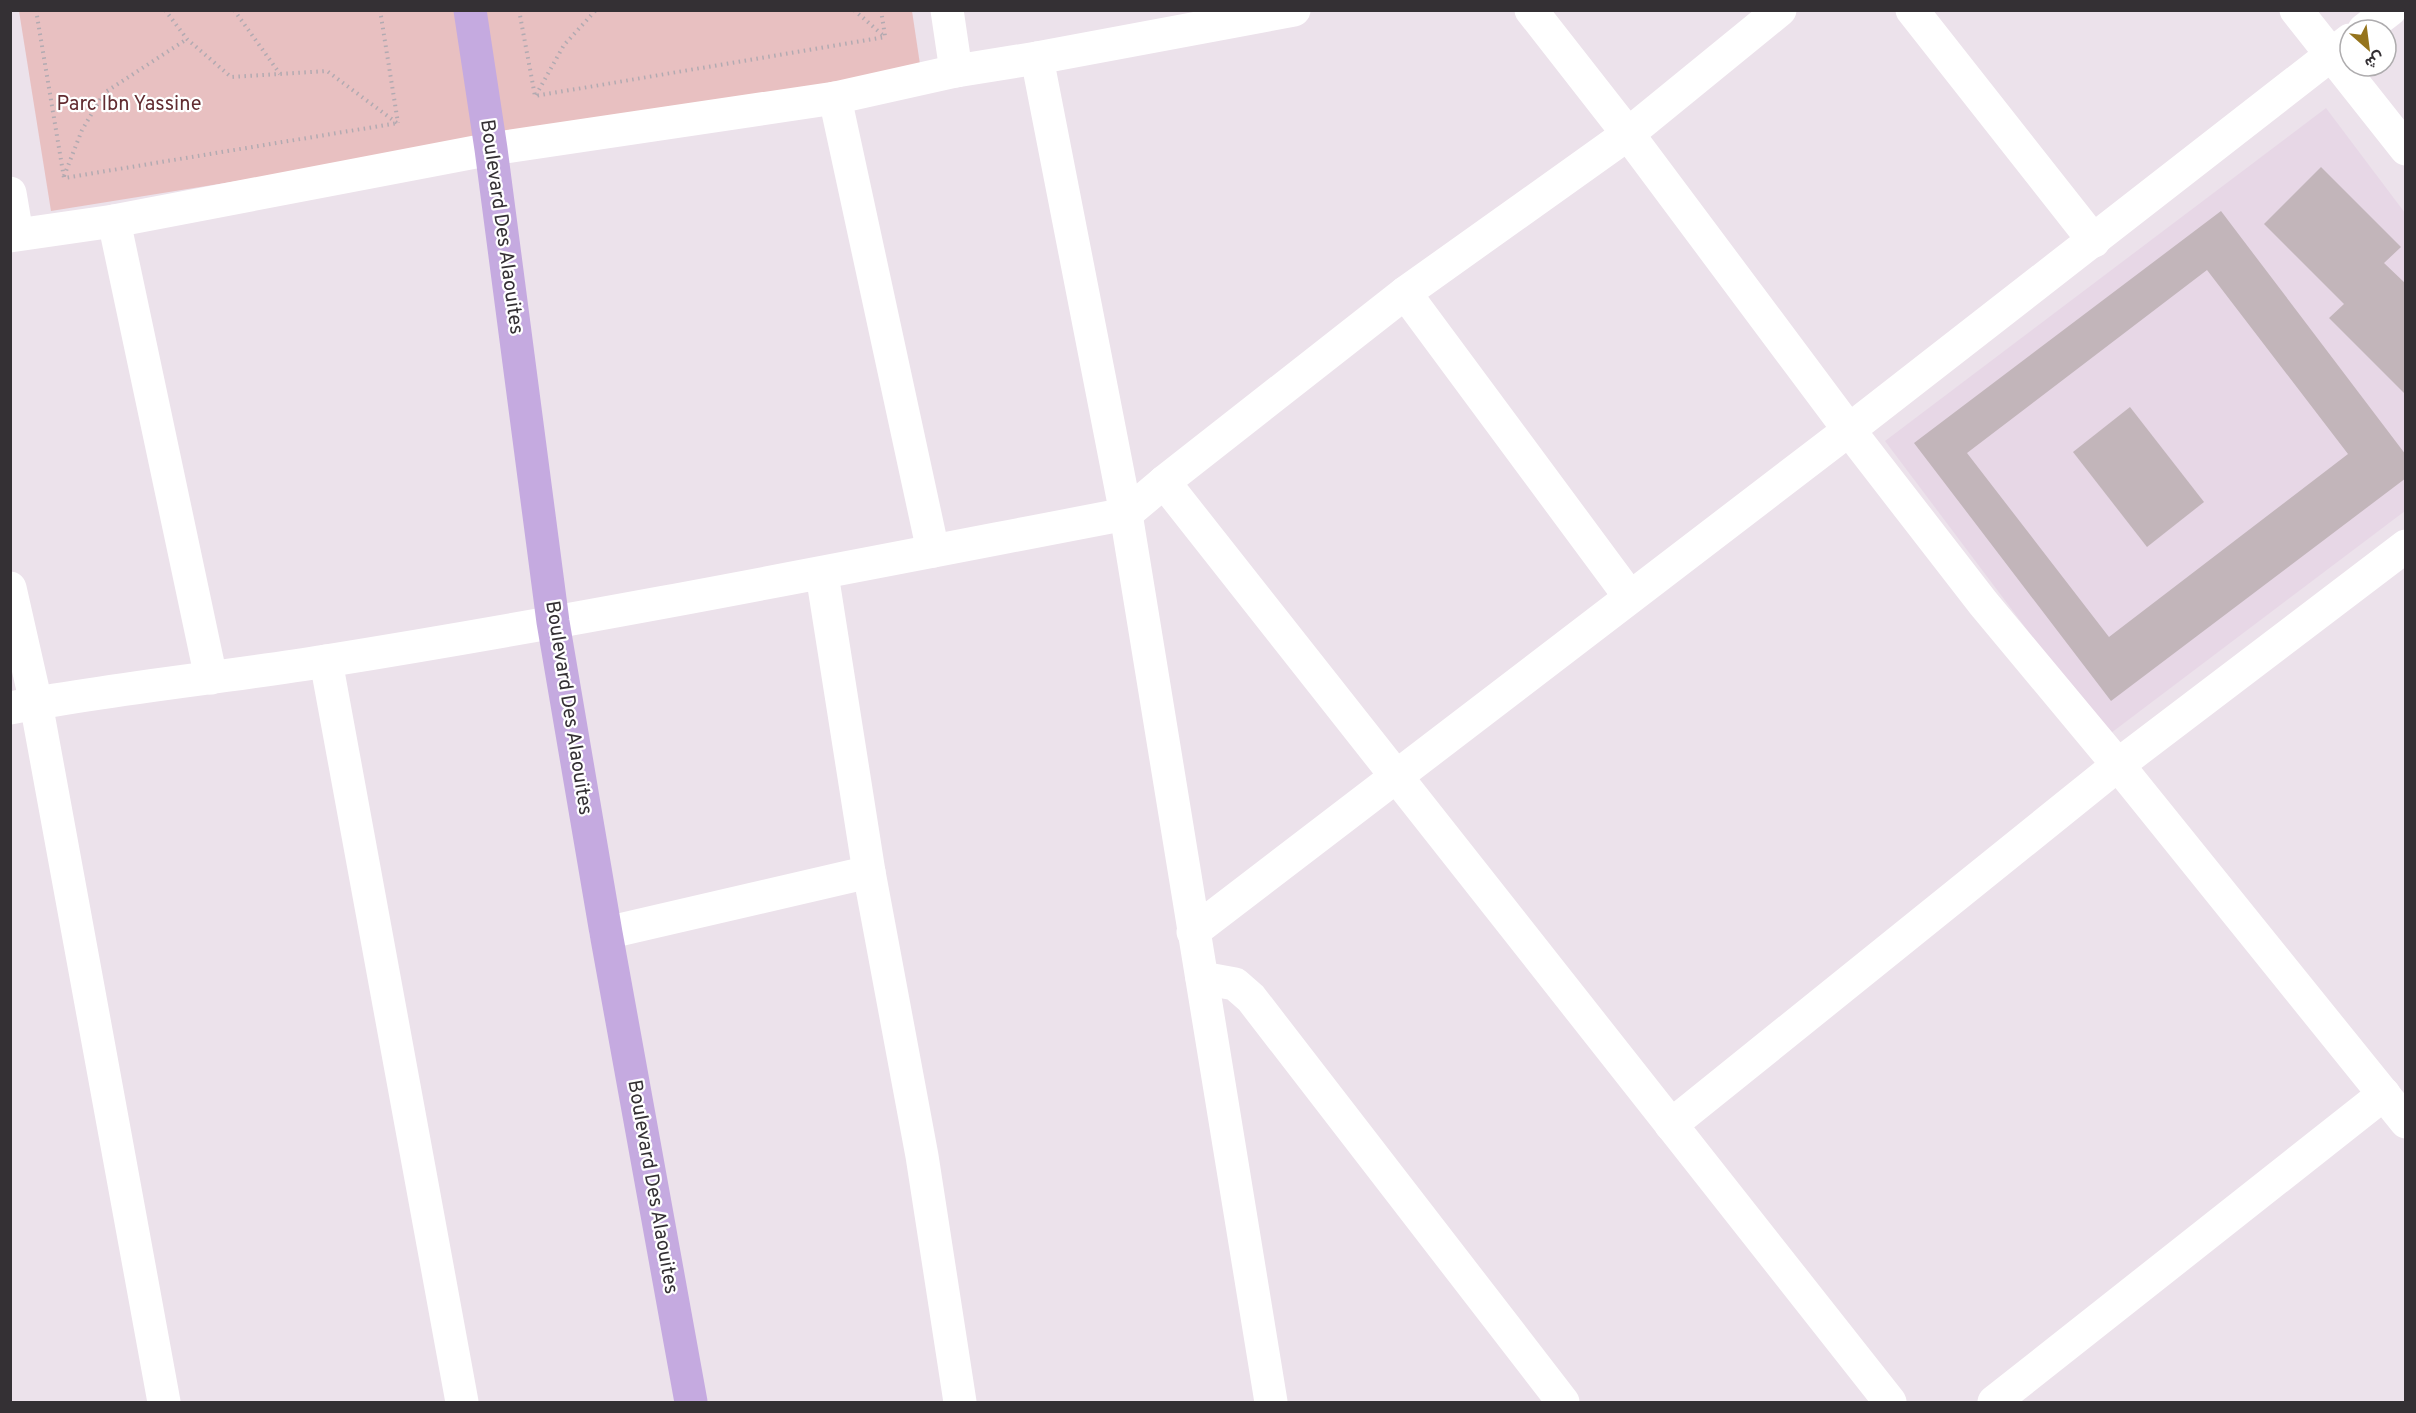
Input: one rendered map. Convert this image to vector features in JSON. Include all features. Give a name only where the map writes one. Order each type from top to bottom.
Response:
[{"type":"main road","name":"Boulevard Des Alaouites","points":[[470,10],[491,149],[554,622],[606,933],[691,1402]]},
{"type":"street","points":[[947,10],[956,71]]},
{"type":"street","points":[[10,193],[14,235],[114,220],[491,149],[835,98],[956,71],[1294,10]]},
{"type":"street","points":[[1531,10],[1628,134],[1849,430],[1983,603],[2118,765],[2406,1122]]},
{"type":"street","points":[[23,706],[326,661],[554,622],[822,574],[1126,514],[1405,293],[1628,134],[1780,10]]},
{"type":"street","points":[[1912,10],[2094,241]]},
{"type":"street","points":[[2296,10],[2338,46]]},
{"type":"street","points":[[1193,932],[1849,430],[2338,50]]},
{"type":"street","points":[[1037,58],[1126,514],[1271,1402]]},
{"type":"street","points":[[2360,78],[2406,149]]},
{"type":"street","points":[[835,98],[933,551]]},
{"type":"street","points":[[114,220],[211,678]]},
{"type":"street","points":[[1405,293],[1630,597]]},
{"type":"street","points":[[1164,482],[1890,1402]]},
{"type":"street","points":[[1671,1125],[2118,765],[2406,546]]},
{"type":"street","points":[[822,574],[869,872],[922,1156],[960,1402]]},
{"type":"street","points":[[10,588],[23,706],[164,1402]]},
{"type":"street","points":[[326,661],[462,1402]]},
{"type":"street","points":[[606,933],[869,872]]},
{"type":"street","points":[[1202,978],[1235,984],[1251,998],[1563,1402]]},
{"type":"street","points":[[1994,1402],[2384,1094]]},
{"type":"path","points":[[36,10],[64,178]]},
{"type":"path","points":[[165,10],[187,39],[231,77],[327,71],[398,123]]},
{"type":"path","points":[[234,10],[280,74]]},
{"type":"path","points":[[380,10],[398,123]]},
{"type":"path","points":[[519,10],[535,96]]},
{"type":"path","points":[[535,96],[564,45],[596,10]]},
{"type":"path","points":[[854,10],[885,37]]},
{"type":"path","points":[[881,10],[885,37]]},
{"type":"path","points":[[535,96],[885,37]]},
{"type":"path","points":[[64,178],[82,130],[104,93],[187,39]]},
{"type":"path","points":[[64,178],[398,123]]},
{"type":"shaded area","points":[[2326,108],[2405,213],[2405,511],[2107,736],[1885,441]]},
{"type":"green space","name":"Parc Ibn Yassine","points":[[19,11],[912,11],[921,71],[51,211]]},
{"type":"building","points":[[2321,167],[2401,247],[2384,263],[2406,284],[2406,395],[2329,318],[2344,304],[2264,224]]},
{"type":"building","points":[[2221,211],[2406,455],[2406,478],[2111,701],[1914,443]],"holes":[[[2207,270],[2348,454],[2109,637],[1967,453]]]},
{"type":"building","points":[[2130,407],[2204,502],[2147,547],[2073,452]]}]
